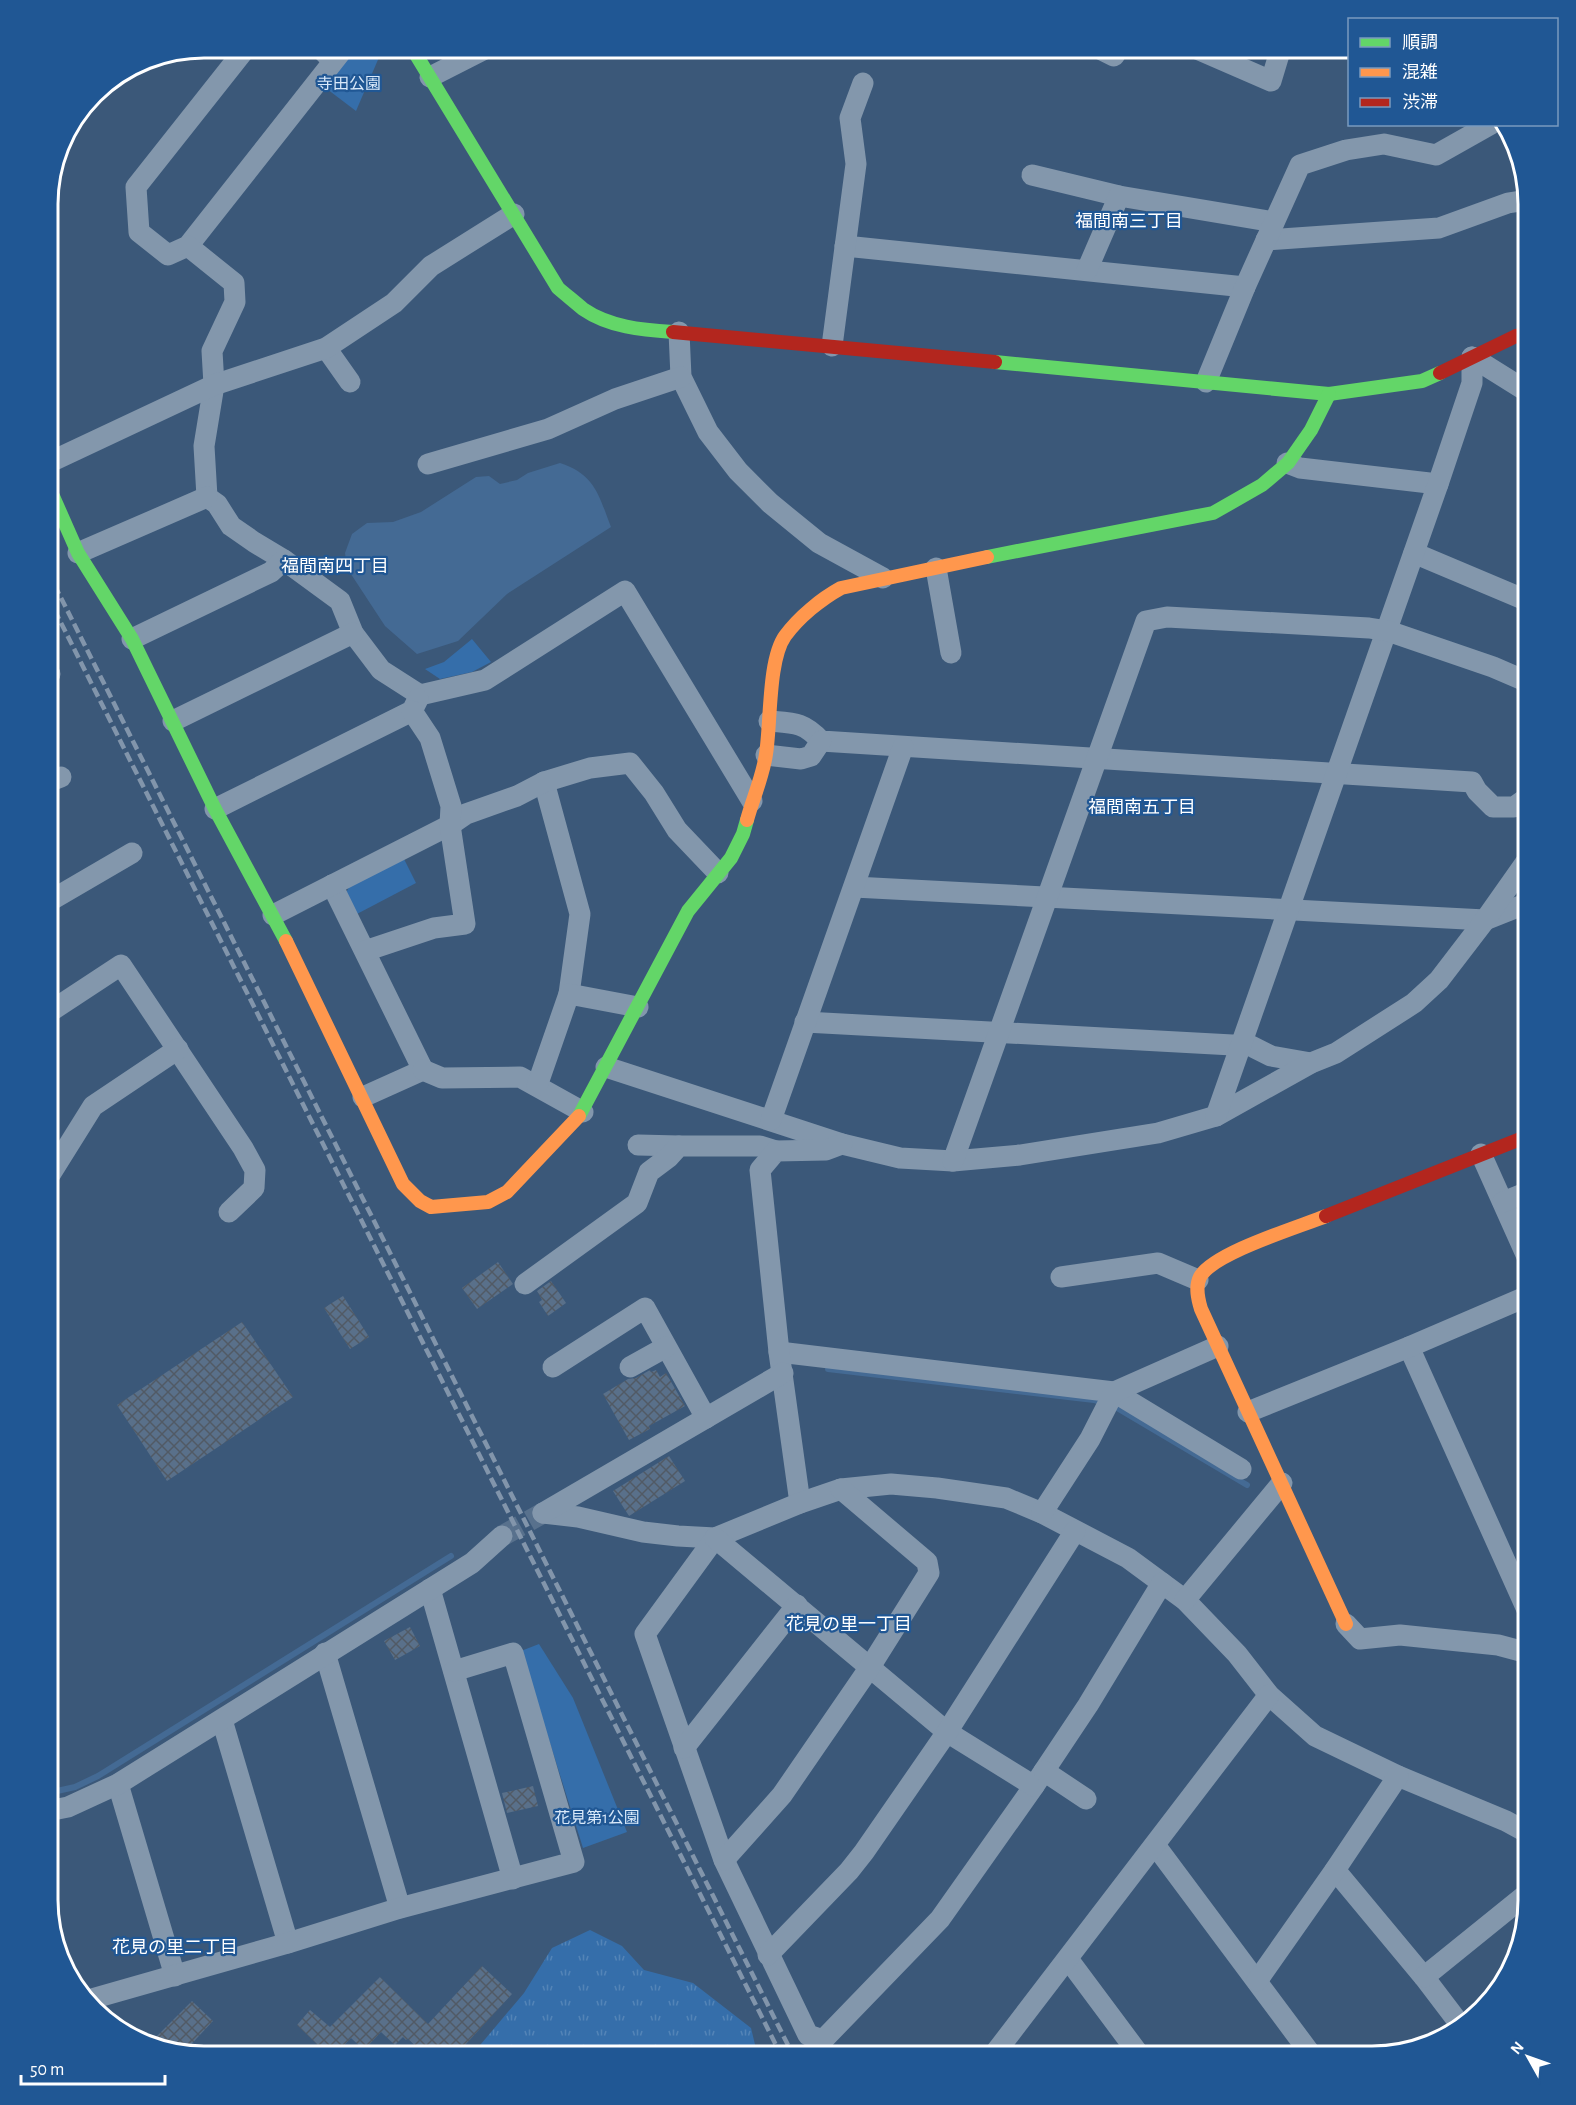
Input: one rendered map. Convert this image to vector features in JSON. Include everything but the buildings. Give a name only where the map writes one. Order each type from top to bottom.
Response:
[{"type":"street","points":[[238,58],[136,187],[139,232],[168,255],[188,246],[327,58]]},
{"type":"street","points":[[418,58],[558,288],[585,310],[608,321],[636,329],[1329,394],[1422,381],[1518,336]]},
{"type":"street","points":[[430,77],[467,58]]},
{"type":"street","points":[[1219,59],[1271,81],[1278,59]]},
{"type":"street","points":[[832,346],[856,164],[850,118],[863,83]]},
{"type":"street","points":[[1206,382],[1245,287],[1300,165],[1346,150],[1384,144],[1436,155],[1487,126]]},
{"type":"street","points":[[1032,175],[1270,231],[1439,228],[1518,201]]},
{"type":"street","points":[[1087,270],[1119,196]]},
{"type":"street","points":[[59,458],[214,385],[326,348],[394,303],[431,266],[514,214]]},
{"type":"street","points":[[188,246],[234,283],[235,302],[212,351],[214,385],[204,446],[207,497]]},
{"type":"street","points":[[845,246],[1245,287]]},
{"type":"street","points":[[679,332],[681,378],[708,432],[738,471],[770,503],[819,543],[883,578]]},
{"type":"street","points":[[326,348],[351,382]]},
{"type":"street","points":[[1472,357],[1518,387]]},
{"type":"street","points":[[1216,1116],[1438,484],[1472,382],[1472,357]]},
{"type":"street","points":[[428,464],[548,429],[615,399],[681,378]]},
{"type":"street","points":[[59,510],[78,553],[132,639],[214,809],[273,915],[363,1097],[403,1184],[420,1201],[431,1207],[464,1206],[488,1202],[507,1192],[583,1112],[688,911],[731,858],[739,842],[766,755],[778,650],[785,636],[820,600],[841,588],[883,578],[1213,513],[1259,487],[1287,464],[1313,427],[1329,394]]},
{"type":"street","points":[[1287,464],[1300,468],[1438,484]]},
{"type":"street","points":[[78,553],[207,497]]},
{"type":"street","points":[[207,497],[217,504],[231,526],[254,543],[284,560],[340,601],[353,633],[381,670],[416,703],[430,738],[451,806],[450,825],[465,924],[434,928],[365,951]]},
{"type":"street","points":[[1414,553],[1518,597]]},
{"type":"street","points":[[132,639],[271,573],[284,560]]},
{"type":"street","points":[[936,568],[951,653]]},
{"type":"street","points":[[214,809],[416,703],[485,680],[625,591],[752,801]]},
{"type":"street","points":[[953,1161],[1146,621],[1167,617],[1370,627],[1388,631],[1518,678]]},
{"type":"street","points":[[173,722],[353,633]]},
{"type":"street","points":[[769,721],[801,725],[810,729],[821,741],[1472,782],[1481,796],[1493,807],[1514,807],[1518,804]]},
{"type":"street","points":[[766,755],[801,759],[811,756],[821,741]]},
{"type":"street","points":[[771,1120],[903,747]]},
{"type":"street","points":[[273,915],[450,825],[466,814],[517,796],[544,782],[590,768],[630,763],[654,793],[677,830],[718,873]]},
{"type":"street","points":[[537,1086],[569,994],[580,914],[544,782]]},
{"type":"street","points":[[59,896],[132,854]]},
{"type":"street","points":[[606,1067],[842,1144],[900,1158],[953,1161],[1020,1155],[1158,1133],[1216,1116],[1311,1063],[1336,1053],[1414,1003],[1439,980],[1518,873]]},
{"type":"street","points":[[332,885],[423,1070],[442,1078],[520,1077],[583,1112]]},
{"type":"street","points":[[854,887],[1485,920],[1518,907]]},
{"type":"street","points":[[59,1006],[121,964],[255,1170],[254,1188],[230,1212]]},
{"type":"street","points":[[569,994],[638,1008]]},
{"type":"street","points":[[806,1022],[1251,1046],[1271,1056],[1311,1063]]},
{"type":"street","points":[[58,1161],[93,1106],[178,1049]]},
{"type":"street","points":[[363,1097],[423,1070]]},
{"type":"street","points":[[1518,1140],[1225,1256],[1208,1266],[1198,1280],[1196,1293],[1218,1346],[1346,1624],[1360,1639],[1400,1635],[1498,1645],[1518,1650]]},
{"type":"street","points":[[638,1145],[760,1146],[776,1151],[826,1150],[842,1144]]},
{"type":"street","points":[[525,1284],[637,1203],[649,1172],[669,1157],[678,1146]]},
{"type":"street","points":[[776,1151],[760,1170],[779,1352],[800,1503]]},
{"type":"street","points":[[1481,1154],[1518,1236]]},
{"type":"street","points":[[1503,1202],[1518,1196]]},
{"type":"street","points":[[1061,1277],[1158,1263],[1198,1280]]},
{"type":"street","points":[[1248,1412],[1518,1300]]},
{"type":"street","points":[[553,1367],[645,1308],[706,1418]]},
{"type":"street","points":[[1042,1513],[1090,1439],[1114,1392],[1218,1346]]},
{"type":"street","points":[[630,1367],[666,1347]]},
{"type":"street","points":[[1409,1347],[1518,1590]]},
{"type":"street","points":[[779,1352],[1114,1392],[1240,1469]]},
{"type":"street","points":[[783,1373],[543,1513],[578,1517],[643,1532],[715,1538],[800,1503],[842,1489],[891,1484],[1006,1498],[1042,1513],[1128,1558],[1185,1600],[1238,1654],[1269,1695],[1316,1736],[1398,1776],[1518,1828]]},
{"type":"street","points":[[1185,1600],[1282,1483]]},
{"type":"street","points":[[724,1860],[782,1795],[870,1667],[929,1573],[927,1562],[842,1489]]},
{"type":"street","points":[[768,1955],[849,1871],[947,1732],[1075,1530]]},
{"type":"street","points":[[58,1808],[68,1806],[118,1784],[472,1563],[502,1536]]},
{"type":"street","points":[[715,1538],[947,1732],[1086,1799]]},
{"type":"street","points":[[715,1538],[645,1634],[724,1860],[808,2036],[823,2040],[940,1919],[1088,1705],[1162,1583]]},
{"type":"street","points":[[430,1589],[513,1880]]},
{"type":"street","points":[[684,1748],[797,1605]]},
{"type":"street","points":[[325,1653],[400,1908]]},
{"type":"street","points":[[96,1998],[288,1943],[400,1908],[513,1880],[574,1862],[513,1653],[454,1671]]},
{"type":"street","points":[[1004,2046],[1269,1695]]},
{"type":"street","points":[[222,1720],[288,1943]]},
{"type":"street","points":[[1257,1981],[1398,1776]]},
{"type":"street","points":[[118,1784],[175,1976]]},
{"type":"street","points":[[1155,1845],[1305,2046]]},
{"type":"street","points":[[1335,1870],[1456,2019]]},
{"type":"street","points":[[1424,1977],[1518,1901]]},
{"type":"street","points":[[1068,1959],[1133,2046]]},
{"type":"green space","name":"寺田公園","points":[[348,58],[379,58],[356,111],[323,86]]},
{"type":"green space","points":[[472,639],[491,662],[472,672],[440,679],[425,669],[444,662]]},
{"type":"green space","points":[[403,857],[416,883],[355,915],[345,895],[350,885]]},
{"type":"green space","name":"花見第1公園","points":[[539,1644],[573,1698],[627,1832],[583,1848],[521,1651]]},
{"type":"green space","points":[[590,1930],[622,1946],[644,1970],[693,1983],[751,2028],[755,2046],[479,2046],[524,1993],[552,1948]]},
{"type":"shaded area","points":[[560,463],[581,473],[588,480],[599,496],[611,527],[507,594],[458,641],[417,654],[385,626],[347,568],[345,553],[352,534],[367,523],[393,522],[421,512],[476,477],[489,476],[500,484],[517,480],[528,473]]},
{"type":"waterway","points":[[828,1369],[1094,1400],[1117,1408],[1247,1485]]},
{"type":"waterway","points":[[58,1791],[75,1787],[98,1776],[451,1556]]},
{"type":"tunnel","points":[[502,1536],[543,1513]]},
{"type":"railway","points":[[59,593],[788,2046]]},
{"type":"railway","points":[[59,618],[776,2046]]},
{"type":"traffic: fast","points":[[418,58],[558,288],[583,309],[604,320],[638,329],[673,332]]},
{"type":"traffic: fast","points":[[995,362],[1329,394],[1422,381],[1440,373]]},
{"type":"traffic: fast","points":[[987,557],[1213,513],[1262,485],[1288,463],[1311,430],[1329,394]]},
{"type":"traffic: fast","points":[[59,510],[78,553],[132,639],[215,809],[286,941]]},
{"type":"traffic: fast","points":[[579,1116],[688,911],[731,858],[747,820]]},
{"type":"traffic: slow","points":[[747,820],[765,762],[776,660],[785,636],[797,622],[818,603],[841,588],[987,557]]},
{"type":"traffic: slow","points":[[286,941],[403,1184],[420,1201],[431,1207],[488,1202],[507,1192],[579,1116]]},
{"type":"traffic: slow","points":[[1326,1216],[1238,1250],[1221,1259],[1200,1277],[1198,1293],[1201,1309],[1346,1624]]},
{"type":"traffic: jam","points":[[673,332],[995,362]]},
{"type":"traffic: jam","points":[[1440,373],[1518,336]]},
{"type":"traffic: jam","points":[[1326,1216],[1518,1140]]},
{"type":"district","name":"福間南三丁目","points":[[1129,222]]},
{"type":"district","name":"福間南四丁目","points":[[335,567]]},
{"type":"district","name":"福間南五丁目","points":[[1142,808]]},
{"type":"district","name":"花見の里一丁目","points":[[849,1625]]},
{"type":"district","name":"花見の里二丁目","points":[[175,1948]]}]
